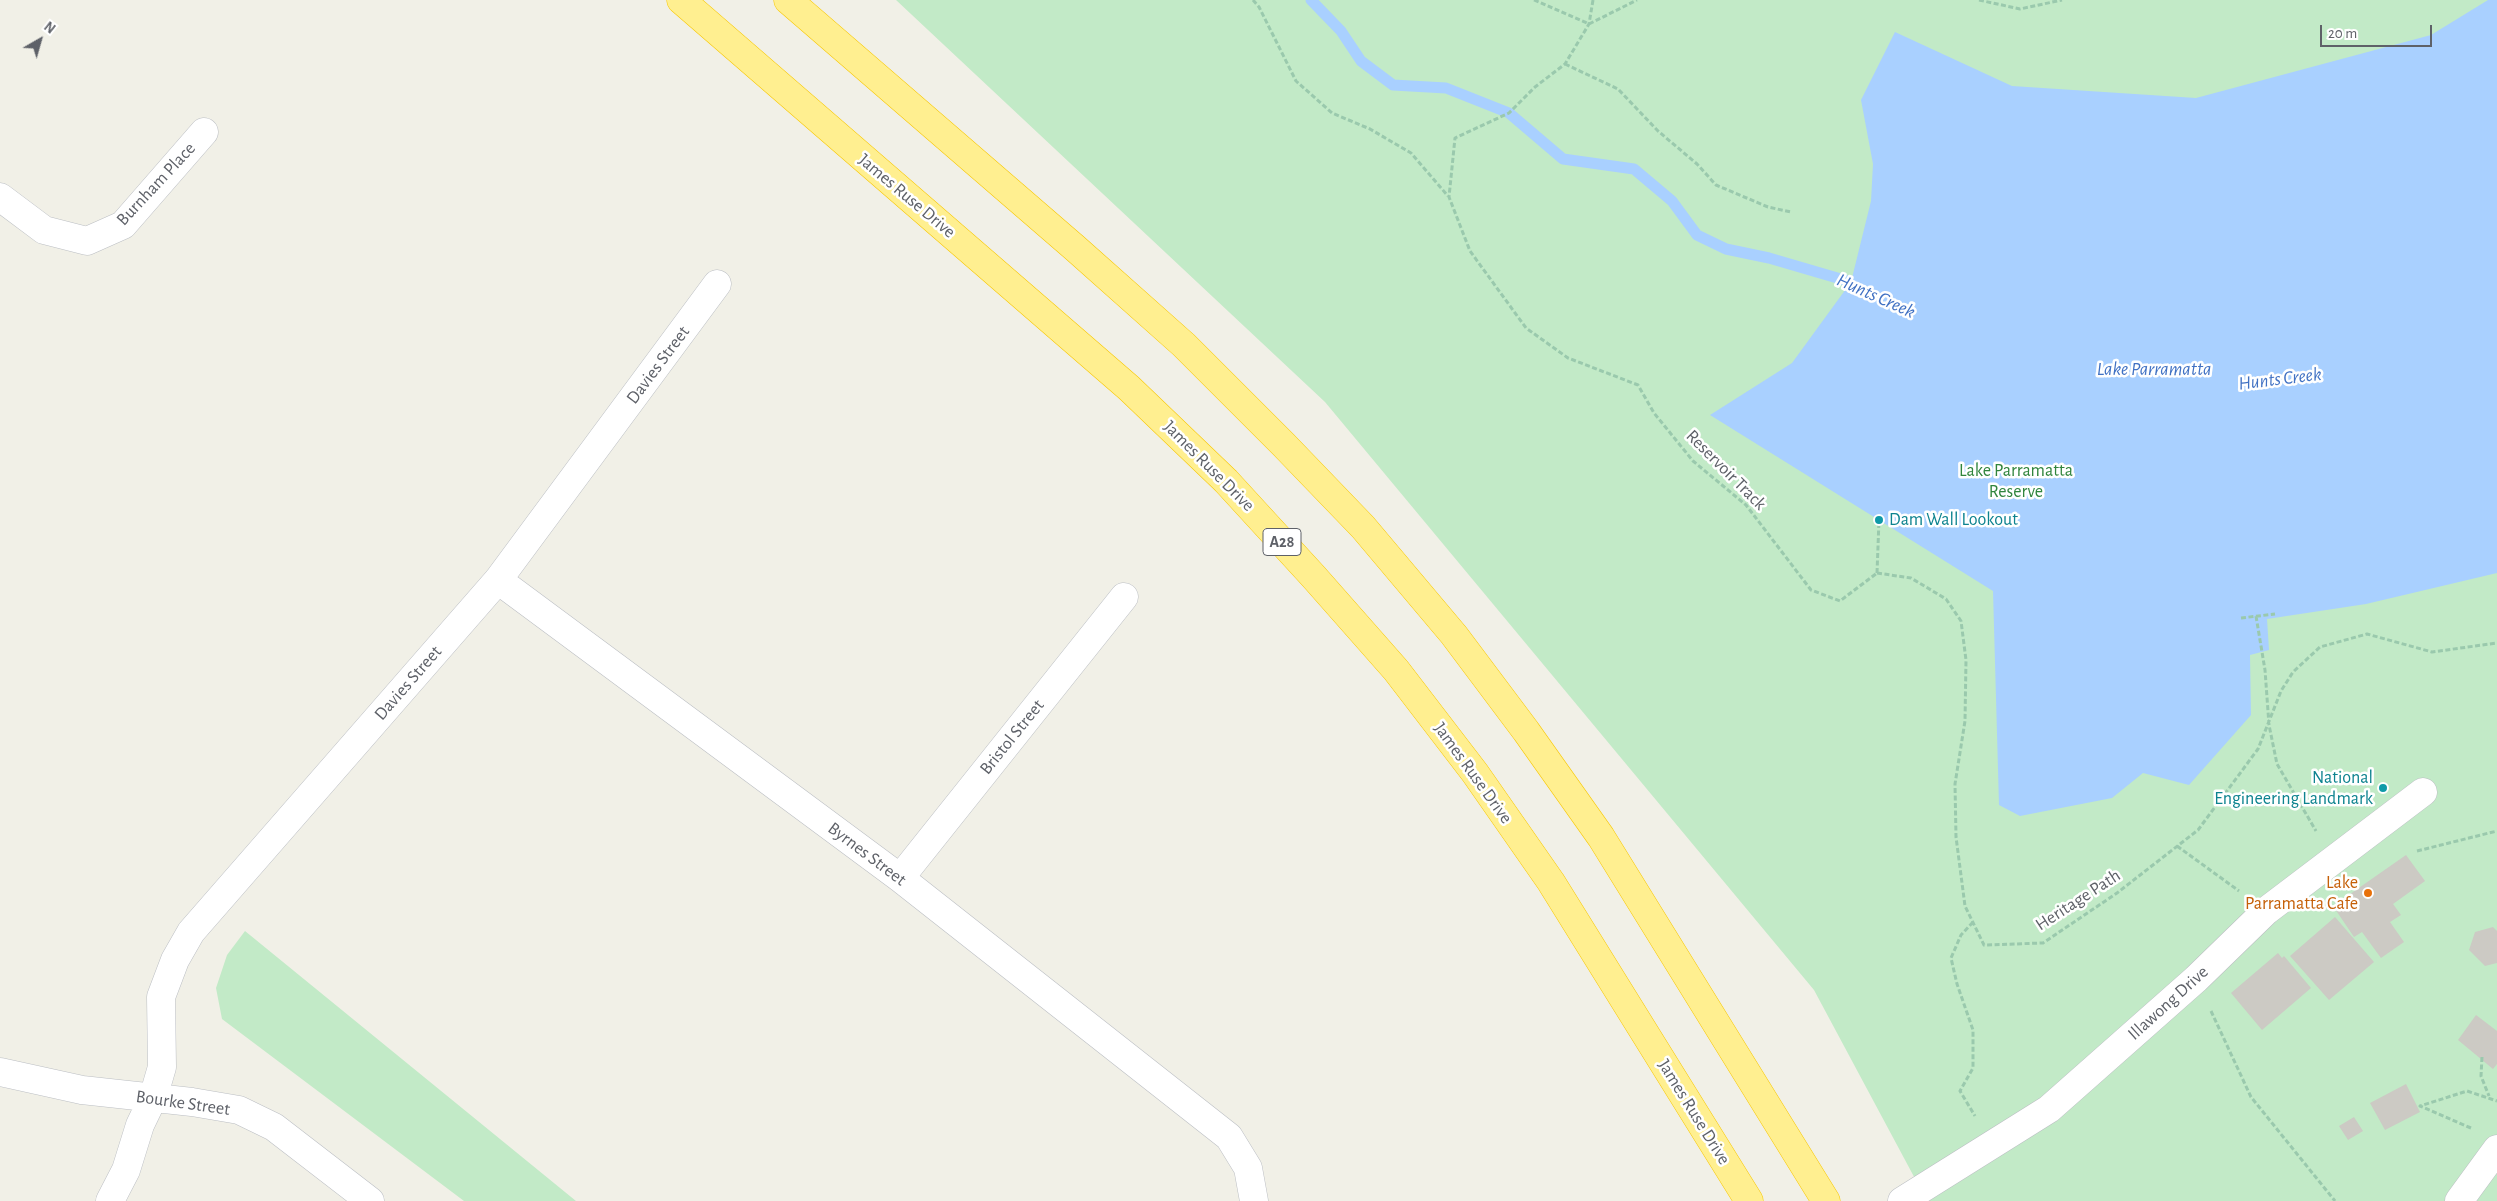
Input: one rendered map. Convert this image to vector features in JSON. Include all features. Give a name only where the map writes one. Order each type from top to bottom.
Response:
[{"type":"highway","name":"James Ruse Drive","points":[[681,0],[813,117],[1027,298],[1129,388],[1226,481],[1314,577],[1396,670],[1475,773],[1551,882],[1749,1201]]},
{"type":"highway","points":[[788,0],[1061,236],[1184,346],[1363,527],[1454,635],[1526,731],[1601,837],[1826,1201]]},
{"type":"street","name":"Burnham Place","points":[[0,198],[44,230],[87,241],[123,225],[204,132]]},
{"type":"street","name":"Davies Street","points":[[110,1201],[126,1170],[140,1125],[153,1098],[162,1067],[161,997],[175,960],[191,932],[498,580],[717,284]]},
{"type":"street","name":"Byrnes Street","points":[[498,580],[900,878],[1229,1137],[1248,1168],[1254,1201]]},
{"type":"street","name":"Bristol Street","points":[[900,878],[1124,597]]},
{"type":"street","name":"Illawong Drive","points":[[1902,1201],[2049,1109],[2196,979],[2266,911],[2423,792]]},
{"type":"street","name":"Bourke Street","points":[[0,1072],[82,1090],[216,1106],[248,1114],[281,1132],[370,1201]]},
{"type":"street","points":[[2459,1201],[2497,1149]]},
{"type":"path","points":[[1253,0],[1259,7],[1296,81],[1332,113],[1370,129],[1411,153],[1448,197]]},
{"type":"path","points":[[1534,0],[1588,24],[1637,0]]},
{"type":"path","name":"Reservoir Track","points":[[1593,0],[1588,24],[1565,64],[1536,87],[1509,113],[1455,138],[1448,197],[1470,251],[1526,328],[1568,358],[1638,385],[1654,413],[1693,461],[1746,504],[1811,590],[1840,601],[1877,573]]},
{"type":"path","points":[[1979,0],[2020,9],[2062,0]]},
{"type":"path","points":[[1565,64],[1618,89],[1658,131],[1697,164],[1716,185],[1768,207],[1791,212]]},
{"type":"path","points":[[1877,573],[1878,520]]},
{"type":"path","name":"Heritage Path","points":[[1877,573],[1911,578],[1946,599],[1961,621],[1966,660],[1965,721],[1955,784],[1956,837],[1965,906],[1984,945],[2043,943],[2117,893],[2198,830],[2258,749],[2289,678],[2320,647],[2367,634],[2432,652],[2497,643]]},
{"type":"path","points":[[2241,618],[2275,614]]},
{"type":"path","points":[[2256,616],[2265,670],[2269,725],[2277,764],[2316,831],[2336,858]]},
{"type":"path","points":[[2417,851],[2497,831]]},
{"type":"path","points":[[2177,846],[2232,886]]},
{"type":"path","points":[[1973,922],[1961,935],[1951,958],[1957,984],[1973,1030],[1973,1068],[1960,1091],[1978,1120]]},
{"type":"path","points":[[2196,979],[2251,1097],[2335,1201]]},
{"type":"path","points":[[2482,1057],[2481,1076],[2489,1097]]},
{"type":"path","points":[[2474,1129],[2420,1106],[2467,1091],[2497,1101]]},
{"type":"green space","name":"Lake Parramatta Reserve","points":[[896,0],[2497,0],[2497,1201],[1927,1201],[1814,990],[1325,402]]},
{"type":"green space","points":[[245,931],[576,1201],[464,1201],[222,1019],[216,988],[227,955]]},
{"type":"water","name":"Lake Parramatta","points":[[2488,0],[2497,0],[2497,573],[2366,604],[2267,619],[2269,650],[2250,655],[2251,715],[2189,785],[2143,773],[2112,798],[2020,816],[1999,805],[1993,591],[1710,415],[1792,363],[1851,282],[1871,201],[1873,164],[1861,100],[1895,32],[2012,86],[2196,98],[2431,35]]},
{"type":"building","points":[[2406,855],[2425,881],[2393,904],[2401,915],[2390,922],[2404,942],[2381,958],[2362,932],[2354,937],[2333,906]]},
{"type":"building","points":[[2335,917],[2374,962],[2329,1000],[2290,956]]},
{"type":"building","points":[[2493,927],[2497,931],[2497,963],[2485,966],[2469,950],[2475,932]]},
{"type":"building","points":[[2278,953],[2282,958],[2284,956],[2311,988],[2262,1030],[2231,993]]},
{"type":"building","points":[[2476,1015],[2497,1031],[2497,1064],[2493,1069],[2458,1040]]},
{"type":"building","points":[[2406,1084],[2420,1112],[2385,1130],[2370,1103]]},
{"type":"building","points":[[2354,1117],[2363,1131],[2348,1140],[2339,1126]]},
{"type":"waterway","name":"Hunts Creek","points":[[1311,0],[1341,31],[1361,61],[1393,85],[1446,88],[1509,113],[1563,159],[1634,169],[1672,201],[1697,235],[1726,249],[1769,258],[1851,282],[1864,288]]},
{"type":"place","name":"Dam Wall Lookout","points":[[1879,520]]},
{"type":"place","name":"National Engineering Landmark","points":[[2383,788]]},
{"type":"place","name":"Lake Parramatta Cafe","points":[[2368,893]]}]
